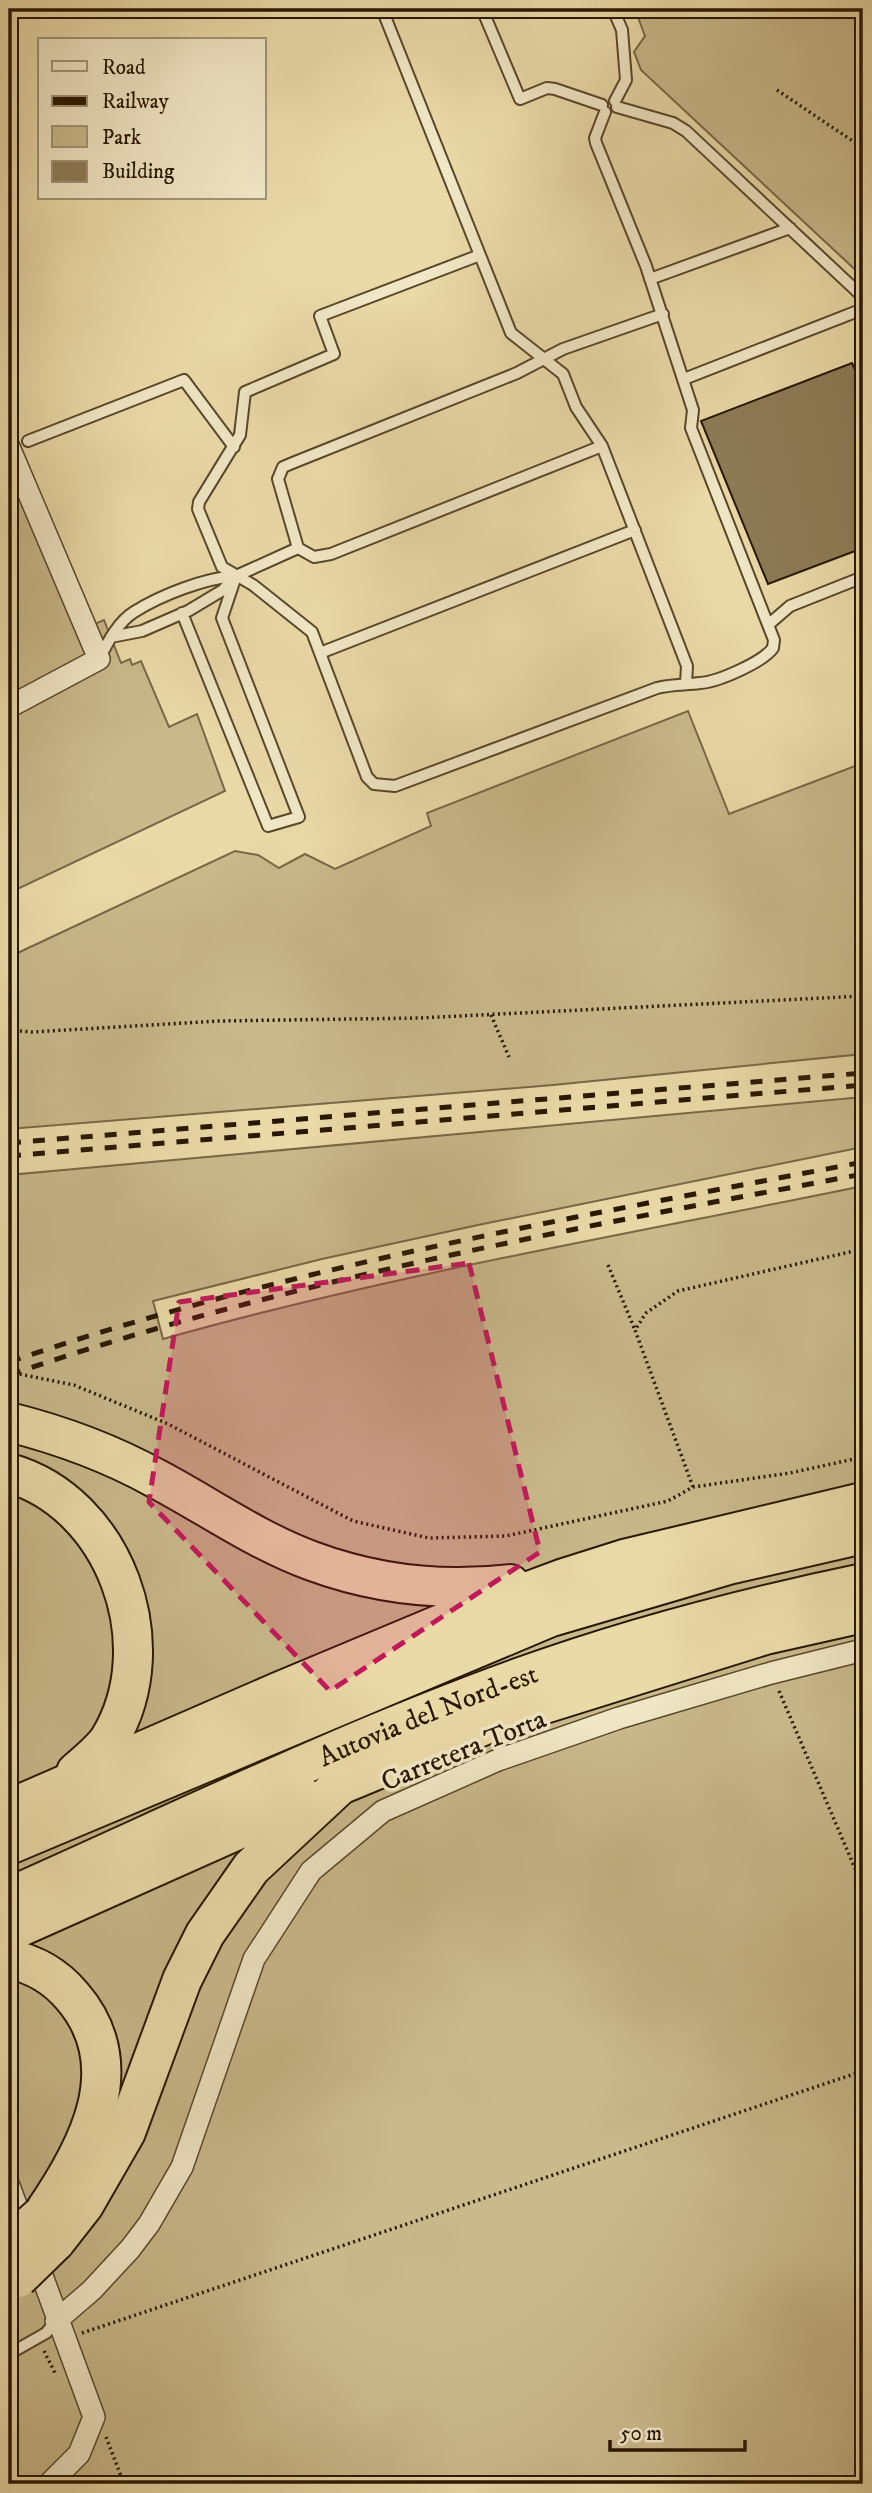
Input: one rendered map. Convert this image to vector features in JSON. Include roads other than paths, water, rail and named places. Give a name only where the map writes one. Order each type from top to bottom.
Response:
[{"type":"highway","points":[[9,1422],[59,1436],[106,1454],[273,1544],[348,1572],[405,1586],[443,1589],[564,1578]]},
{"type":"highway","points":[[9,1473],[47,1489],[74,1510],[96,1535],[114,1567],[126,1598],[133,1633],[133,1674],[124,1707],[109,1740],[63,1785]]},
{"type":"highway","points":[[9,1809],[443,1623],[564,1578],[624,1559],[863,1502]]},
{"type":"highway","name":"Autovia del Nord-est","points":[[9,1845],[551,1617],[728,1565],[863,1534]]},
{"type":"highway","name":"Autovia del Nord-est","points":[[9,1897],[387,1729],[521,1677],[610,1647],[863,1583]]},
{"type":"highway","points":[[9,1933],[340,1785],[509,1715],[765,1635],[863,1613]]},
{"type":"highway","points":[[12,2269],[48,2228],[85,2205],[126,2132],[182,1980],[205,1934],[251,1868],[340,1785]]},
{"type":"highway","points":[[9,1959],[40,1970],[62,1984],[92,2022],[102,2054],[101,2093],[81,2150],[48,2228]]},
{"type":"street","points":[[9,707],[99,659],[18,444]]},
{"type":"street","name":"Carretera Torta","points":[[60,2330],[149,2224],[182,2167],[254,1959],[311,1871],[383,1811],[498,1760],[619,1718],[771,1673],[863,1650]]},
{"type":"street","points":[[9,2186],[94,2417],[79,2454],[49,2484]]},
{"type":"lane","points":[[382,9],[511,333],[563,374],[576,407],[602,446],[687,666],[686,683]]},
{"type":"lane","points":[[482,9],[520,99],[547,88],[604,108]]},
{"type":"lane","points":[[613,9],[622,30],[626,80],[616,104]]},
{"type":"lane","points":[[480,255],[320,316],[334,354],[246,392],[244,422],[234,447],[202,494],[198,509],[222,568],[253,585],[312,632],[367,777],[384,787],[395,786],[657,688],[686,683],[702,684],[768,655],[774,640],[691,428],[693,410],[663,314],[596,143],[595,138],[607,99],[673,123],[686,131],[863,297]]},
{"type":"lane","points":[[650,279],[790,228]]},
{"type":"lane","points":[[684,379],[863,309]]},
{"type":"lane","points":[[602,446],[331,554],[314,557],[298,548],[278,479],[283,467],[517,373],[563,348],[663,314]]},
{"type":"lane","points":[[18,444],[184,380],[234,447]]},
{"type":"lane","points":[[320,653],[635,530]]},
{"type":"lane","points":[[99,659],[111,637],[133,612],[212,577],[236,576],[298,548]]},
{"type":"lane","points":[[182,613],[268,826],[299,817],[222,618],[236,576]]},
{"type":"lane","points":[[111,637],[142,631],[182,613],[223,590],[236,576]]},
{"type":"lane","points":[[768,625],[790,606],[863,577]]},
{"type":"lane","points":[[9,2354],[38,2337],[60,2330]]},
{"type":"railway","points":[[9,1143],[863,1073]]},
{"type":"railway","points":[[9,1156],[863,1085]]},
{"type":"railway","points":[[9,1362],[113,1328],[325,1271],[540,1224],[863,1162]]},
{"type":"railway","points":[[9,1375],[113,1341],[325,1284],[540,1236],[863,1174]]}]
